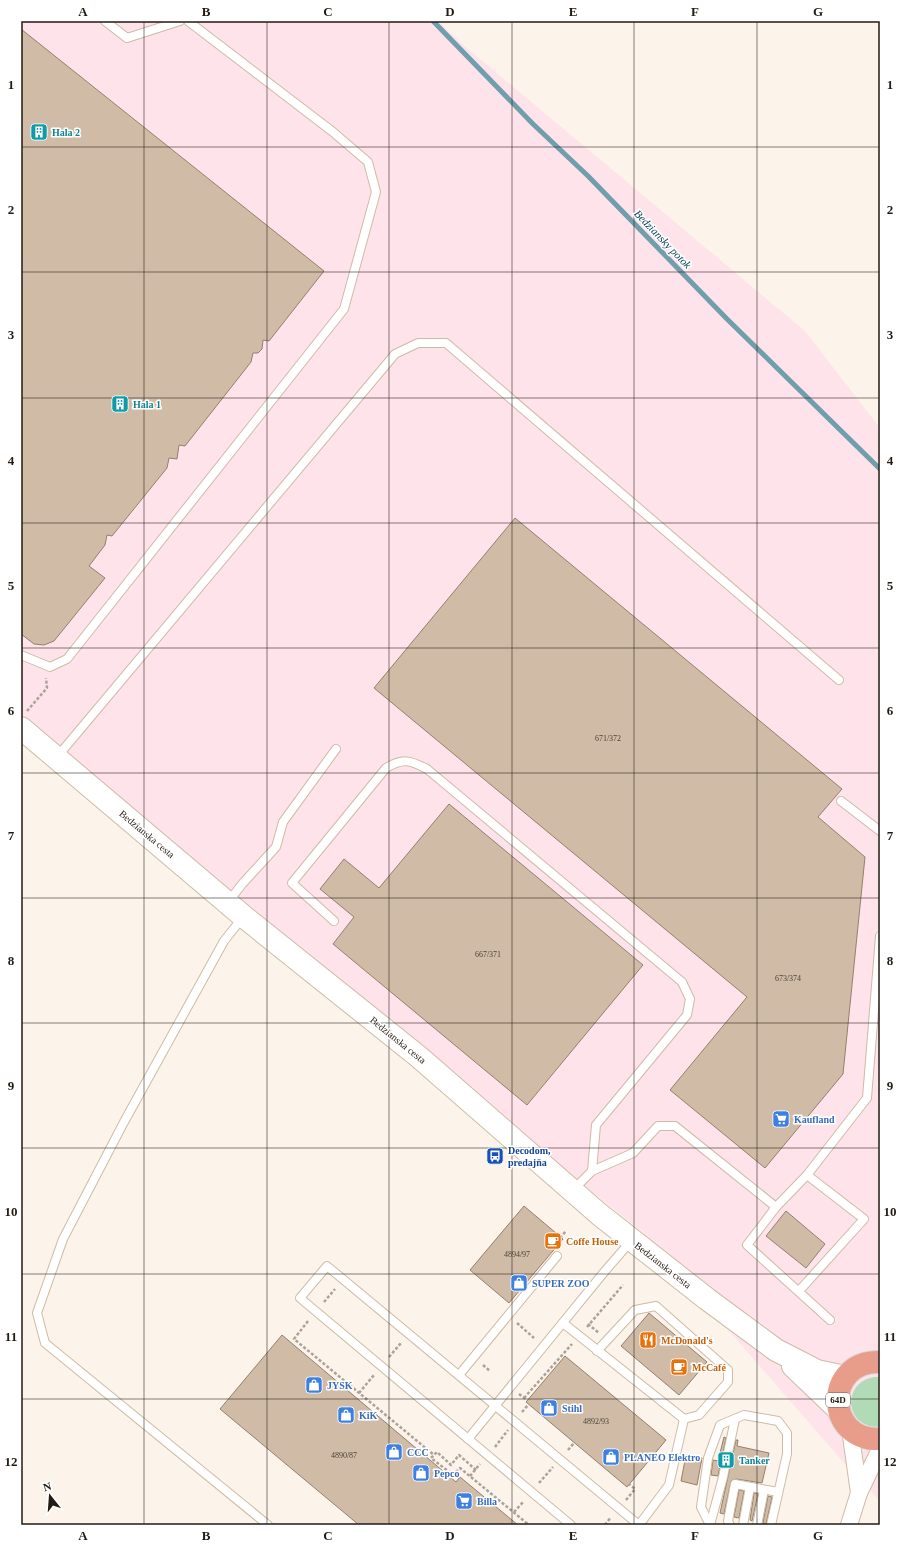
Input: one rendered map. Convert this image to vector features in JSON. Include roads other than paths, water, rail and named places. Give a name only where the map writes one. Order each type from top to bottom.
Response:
[{"type":"main road","points":[[845,1377],[852,1370],[861,1365],[871,1362],[880,1362]]},
{"type":"main road","name":"64D","points":[[844,1419],[838,1402],[839,1391],[845,1377]]},
{"type":"main road","points":[[844,1419],[864,1437],[880,1439]]},
{"type":"street","name":"Bedzianska cesta","points":[[23,721],[57,758],[235,909],[419,1057],[572,1191],[712,1304],[776,1350],[817,1371],[845,1377]]},
{"type":"street","name":"Bedzianska cesta","points":[[776,1350],[844,1419]]},
{"type":"street","points":[[844,1419],[859,1493]]},
{"type":"street","points":[[849,1525],[859,1493],[880,1449]]},
{"type":"lane","points":[[105,21],[127,38],[180,21]]},
{"type":"lane","points":[[21,655],[50,667],[66,659],[344,310],[376,192],[368,162],[333,132],[188,21]]},
{"type":"lane","points":[[57,758],[396,354],[418,343],[446,344],[840,680]]},
{"type":"lane","points":[[268,1525],[45,1343],[37,1313],[63,1239],[124,1122],[224,941],[243,883],[276,847],[283,822],[336,749]]},
{"type":"lane","points":[[334,921],[292,883],[386,768],[396,762],[413,761],[427,769],[682,982],[690,999],[687,1015],[596,1125],[592,1171]]},
{"type":"lane","points":[[841,801],[880,831]]},
{"type":"lane","points":[[830,1320],[747,1245],[776,1207],[807,1175],[867,1098],[880,936]]},
{"type":"lane","points":[[572,1191],[592,1171],[633,1153],[658,1126],[675,1126],[776,1207]]},
{"type":"lane","points":[[799,1291],[864,1219],[807,1175]]},
{"type":"lane","points":[[468,1438],[605,1270],[632,1240]]},
{"type":"lane","points":[[459,1375],[557,1256]]},
{"type":"lane","points":[[571,1525],[300,1298],[327,1266],[639,1525],[669,1485],[684,1419]]},
{"type":"lane","points":[[597,1351],[635,1310],[656,1306],[728,1370],[728,1382],[724,1388],[699,1415],[684,1419]]},
{"type":"lane","points":[[563,1323],[684,1419]]},
{"type":"lane","points":[[710,1525],[701,1507],[708,1458],[720,1425],[744,1415],[778,1421],[787,1433],[787,1454],[771,1525]]},
{"type":"lane","points":[[710,1525],[723,1477],[735,1419]]},
{"type":"lane","points":[[730,1525],[728,1521],[734,1484],[778,1492]]},
{"type":"lane","points":[[743,1525],[750,1487]]},
{"type":"lane","points":[[757,1525],[764,1490]]},
{"type":"waterway","name":"Bedziansky potok","points":[[433,21],[533,124],[588,176],[727,319],[880,469]]},
{"type":"place","name":"Hala 2","points":[[39,132]]},
{"type":"place","name":"Hala 1","points":[[120,404]]},
{"type":"place","name":"Kaufland","points":[[781,1119]]},
{"type":"place","name":"Decodom, predajňa","points":[[495,1156]]},
{"type":"place","name":"Coffe House","points":[[553,1241]]},
{"type":"place","name":"SUPER ZOO","points":[[519,1283]]},
{"type":"place","name":"McDonald's","points":[[648,1340]]},
{"type":"place","name":"McCafé","points":[[679,1367]]},
{"type":"place","name":"JYSK","points":[[314,1385]]},
{"type":"place","name":"Stihl","points":[[549,1408]]},
{"type":"place","name":"KiK","points":[[346,1415]]},
{"type":"place","name":"CCC","points":[[394,1452]]},
{"type":"place","name":"PLANEO Elektro","points":[[611,1457]]},
{"type":"place","name":"Tanker","points":[[726,1460]]},
{"type":"place","name":"Pepco","points":[[421,1473]]},
{"type":"place","name":"Billa","points":[[464,1501]]}]
